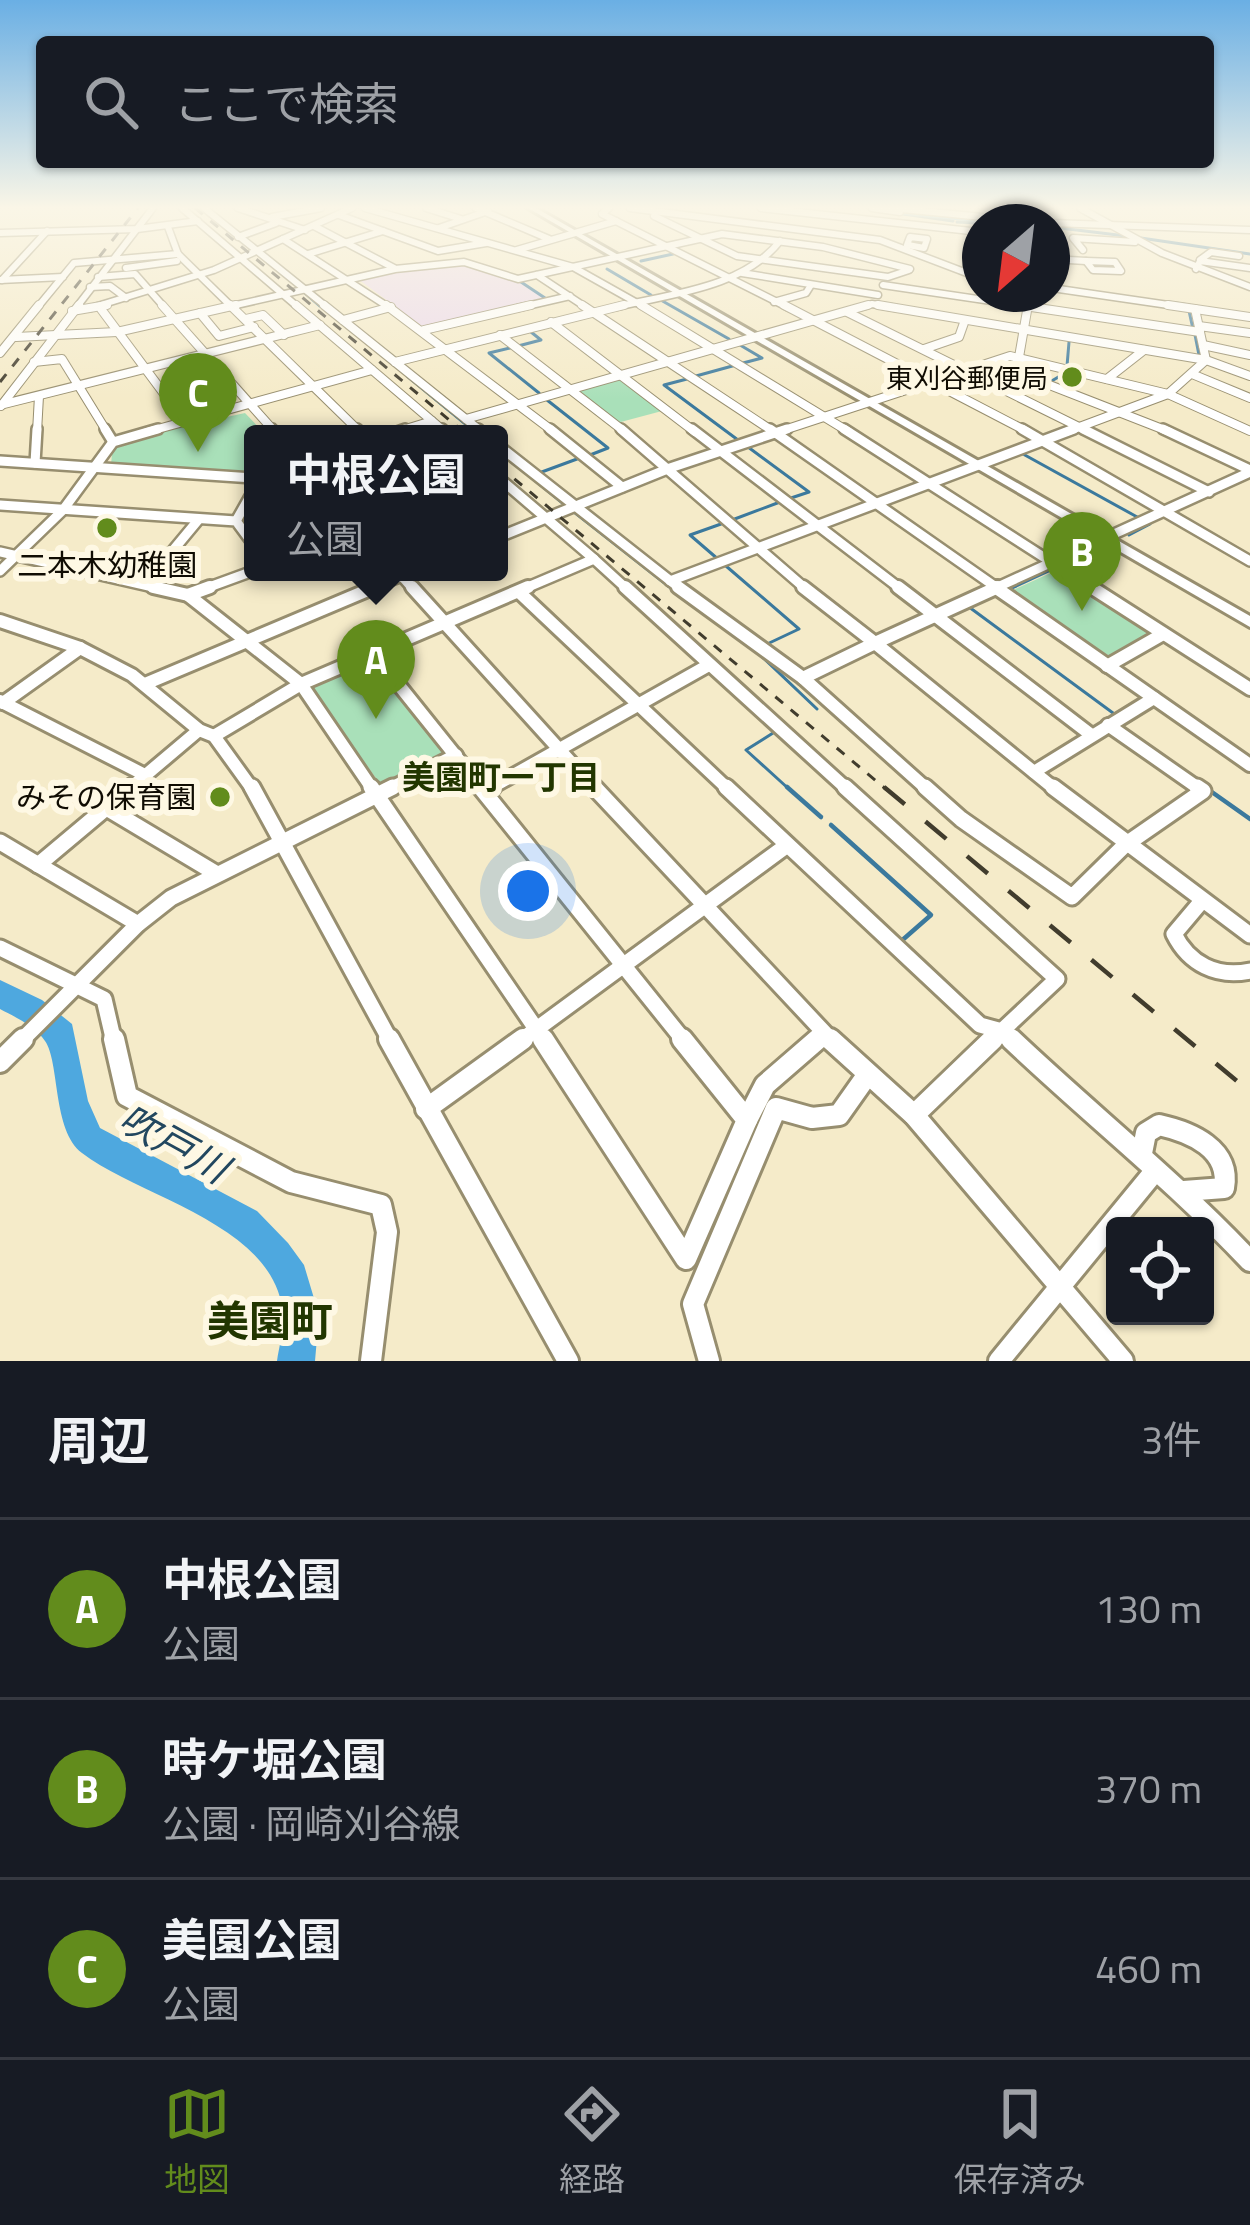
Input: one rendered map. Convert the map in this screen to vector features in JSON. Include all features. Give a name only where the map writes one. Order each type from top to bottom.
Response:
[{"type":"main road","points":[[648,272],[1250,612]]},
{"type":"main road","points":[[1113,537],[1250,622]]},
{"type":"street","points":[[0,353],[67,272]]},
{"type":"street","points":[[0,406],[101,273],[108,272]]},
{"type":"street","points":[[72,311],[101,309],[197,272],[353,425]]},
{"type":"street","points":[[257,272],[437,425]]},
{"type":"street","points":[[282,272],[473,425]]},
{"type":"street","points":[[339,272],[448,348],[622,488]]},
{"type":"street","points":[[16,337],[117,332],[384,272]]},
{"type":"street","points":[[496,272],[518,278],[548,272]]},
{"type":"street","points":[[582,272],[717,348],[1250,689]]},
{"type":"street","points":[[713,272],[1169,511],[1250,561]]},
{"type":"street","points":[[394,362],[741,272],[878,295]]},
{"type":"street","points":[[831,272],[962,294]]},
{"type":"street","points":[[872,304],[885,281],[905,272]]},
{"type":"street","points":[[1210,272],[1250,284]]},
{"type":"street","points":[[101,273],[135,274],[268,425]]},
{"type":"street","points":[[536,274],[775,433],[1250,765]]},
{"type":"street","points":[[1,280],[63,277]]},
{"type":"street","points":[[773,302],[806,293],[811,285]]},
{"type":"street","points":[[90,287],[110,286],[126,298]]},
{"type":"street","points":[[1070,291],[1250,317]]},
{"type":"street","points":[[424,330],[570,296]]},
{"type":"street","points":[[466,419],[872,304],[1206,360],[1250,376]]},
{"type":"street","points":[[343,320],[391,308]]},
{"type":"street","points":[[101,309],[185,422]]},
{"type":"street","points":[[1195,309],[1206,360]]},
{"type":"street","points":[[846,312],[1209,492]]},
{"type":"street","points":[[1019,356],[1027,312]]},
{"type":"street","points":[[1070,312],[1250,333]]},
{"type":"street","points":[[496,313],[519,330]]},
{"type":"street","points":[[200,314],[219,336],[254,328]]},
{"type":"street","points":[[246,319],[263,315],[284,334]]},
{"type":"street","points":[[924,349],[959,337],[965,320]]},
{"type":"street","points":[[551,322],[1090,734]]},
{"type":"street","points":[[0,406],[320,325]]},
{"type":"street","points":[[500,335],[670,468],[757,551],[1125,845],[1250,935]]},
{"type":"street","points":[[1203,345],[1250,355]]},
{"type":"street","points":[[1107,379],[1144,350]]},
{"type":"street","points":[[508,533],[670,468],[1019,356],[1168,394],[1250,431]]},
{"type":"street","points":[[34,362],[62,359],[113,442]]},
{"type":"street","points":[[670,581],[1168,394],[1206,360]]},
{"type":"street","points":[[993,363],[1124,411],[1250,471]]},
{"type":"street","points":[[0,571],[63,510],[113,442],[372,370]]},
{"type":"street","points":[[1192,374],[1250,398]]},
{"type":"street","points":[[1018,395],[1050,384]]},
{"type":"street","points":[[34,463],[39,397]]},
{"type":"street","points":[[422,425],[432,421]]},
{"type":"street","points":[[508,453],[803,678],[961,819],[1072,897],[1125,845],[1203,791],[1108,725]]},
{"type":"street","points":[[0,461],[244,478]]},
{"type":"street","points":[[803,678],[1250,471]]},
{"type":"street","points":[[508,486],[1057,979],[914,1115]]},
{"type":"street","points":[[0,505],[236,521]]},
{"type":"street","points":[[236,521],[244,506]]},
{"type":"street","points":[[145,584],[199,519]]},
{"type":"street","points":[[236,521],[244,532]]},
{"type":"street","points":[[0,552],[188,596],[301,684],[536,1028],[686,1259],[765,1085],[824,1034]]},
{"type":"street","points":[[38,865],[143,774],[207,733],[301,684],[594,559]]},
{"type":"street","points":[[188,596],[244,575]]},
{"type":"street","points":[[145,684],[385,581]]},
{"type":"street","points":[[410,581],[706,910],[824,1034],[914,1115],[1123,1361]]},
{"type":"street","points":[[519,592],[980,1025],[1002,1031],[1107,1129],[1142,1153],[1250,1261]]},
{"type":"street","points":[[0,621],[80,648],[145,684],[234,758],[286,843],[426,1109],[568,1361]]},
{"type":"street","points":[[1107,666],[1163,634]]},
{"type":"street","points":[[80,648],[2,703],[143,774]]},
{"type":"street","points":[[374,654],[747,1120]]},
{"type":"street","points":[[485,791],[707,666]]},
{"type":"street","points":[[1034,772],[1154,698]]},
{"type":"street","points":[[2,1056],[171,898],[456,755]]},
{"type":"street","points":[[105,807],[217,874]]},
{"type":"street","points":[[0,842],[138,924]]},
{"type":"street","points":[[426,1109],[620,966],[706,910],[786,846]]},
{"type":"street","points":[[1201,902],[1174,934],[1179,947],[1212,972],[1232,977],[1250,971]]},
{"type":"street","points":[[0,948],[104,999],[128,1096],[291,1182],[381,1205],[387,1232],[371,1361]]},
{"type":"street","points":[[709,1361],[694,1304],[776,1108],[812,1118],[838,1115],[868,1074]]},
{"type":"street","points":[[1142,1153],[1146,1133],[1159,1125],[1178,1128],[1223,1160],[1228,1176],[1224,1188],[1184,1191]]},
{"type":"street","points":[[999,1361],[1155,1171]]},
{"type":"shaded area","points":[[406,272],[488,272],[515,280],[546,299],[423,327],[358,279]]},
{"type":"green space","points":[[621,377],[662,411],[617,423],[576,391]]},
{"type":"green space","points":[[245,413],[256,425],[244,425],[244,474],[111,465],[113,442]]},
{"type":"green space","points":[[1057,570],[1155,631],[1112,658],[1011,591]]},
{"type":"green space","points":[[374,660],[445,750],[443,756],[383,788],[310,688],[312,683]]},
{"type":"waterway","points":[[611,272],[651,295]]},
{"type":"waterway","points":[[518,280],[545,298]]},
{"type":"waterway","points":[[305,293],[320,306]]},
{"type":"waterway","points":[[659,299],[729,339]]},
{"type":"waterway","points":[[1189,311],[1193,329]]},
{"type":"waterway","points":[[518,346],[541,340],[531,332]]},
{"type":"waterway","points":[[1195,335],[1199,355]]},
{"type":"waterway","points":[[1067,366],[1069,342]]},
{"type":"waterway","points":[[740,345],[762,358],[743,363]]},
{"type":"waterway","points":[[510,348],[489,353],[539,393]]},
{"type":"waterway","points":[[696,376],[736,365]]},
{"type":"waterway","points":[[1050,382],[1065,373]]},
{"type":"waterway","points":[[407,376],[467,425]]},
{"type":"waterway","points":[[687,379],[664,385],[738,440]]},
{"type":"waterway","points":[[1019,393],[1041,385]]},
{"type":"waterway","points":[[547,400],[608,448],[590,455]]},
{"type":"waterway","points":[[748,447],[809,492],[791,498]]},
{"type":"waterway","points":[[1023,454],[1139,518]]},
{"type":"waterway","points":[[508,458],[565,505]]},
{"type":"waterway","points":[[539,473],[577,459]]},
{"type":"waterway","points":[[732,520],[780,502]]},
{"type":"waterway","points":[[574,512],[681,596]]},
{"type":"waterway","points":[[719,560],[690,535],[721,524]]},
{"type":"waterway","points":[[1129,535],[1150,524]]},
{"type":"waterway","points":[[1065,564],[1107,544]]},
{"type":"waterway","points":[[726,566],[799,629],[765,645]]},
{"type":"waterway","points":[[1010,589],[1053,569]]},
{"type":"waterway","points":[[991,597],[969,607],[1113,713]]},
{"type":"waterway","points":[[755,650],[817,709]]},
{"type":"waterway","points":[[773,733],[746,750],[790,790]]},
{"type":"waterway","points":[[787,787],[821,817]]},
{"type":"waterway","points":[[1209,790],[1250,819]]},
{"type":"waterway","points":[[831,825],[931,915],[899,943]]},
{"type":"waterway","name":"吹戸川","points":[[0,994],[32,1010],[61,1035],[73,1103],[89,1139],[245,1223],[276,1255],[291,1278],[301,1315],[296,1361]]},
{"type":"railway","points":[[0,382],[88,272]]},
{"type":"railway","points":[[271,272],[455,425]]},
{"type":"railway","points":[[508,474],[887,790]]},
{"type":"railway","points":[[884,787],[1250,1092]]},
{"type":"place","name":"東刈谷郵便局","points":[[1072,377]]},
{"type":"place","name":"美園公園","points":[[198,452]]},
{"type":"place","name":"二本木幼稚園","points":[[107,528]]},
{"type":"place","name":"時ケ堀公園","points":[[1082,611]]},
{"type":"place","name":"中根公園","points":[[376,719]]},
{"type":"place","name":"みその保育園","points":[[220,797]]},
{"type":"district","name":"美園町一丁目","points":[[501,777]]},
{"type":"district","name":"美園町","points":[[270,1320]]}]
